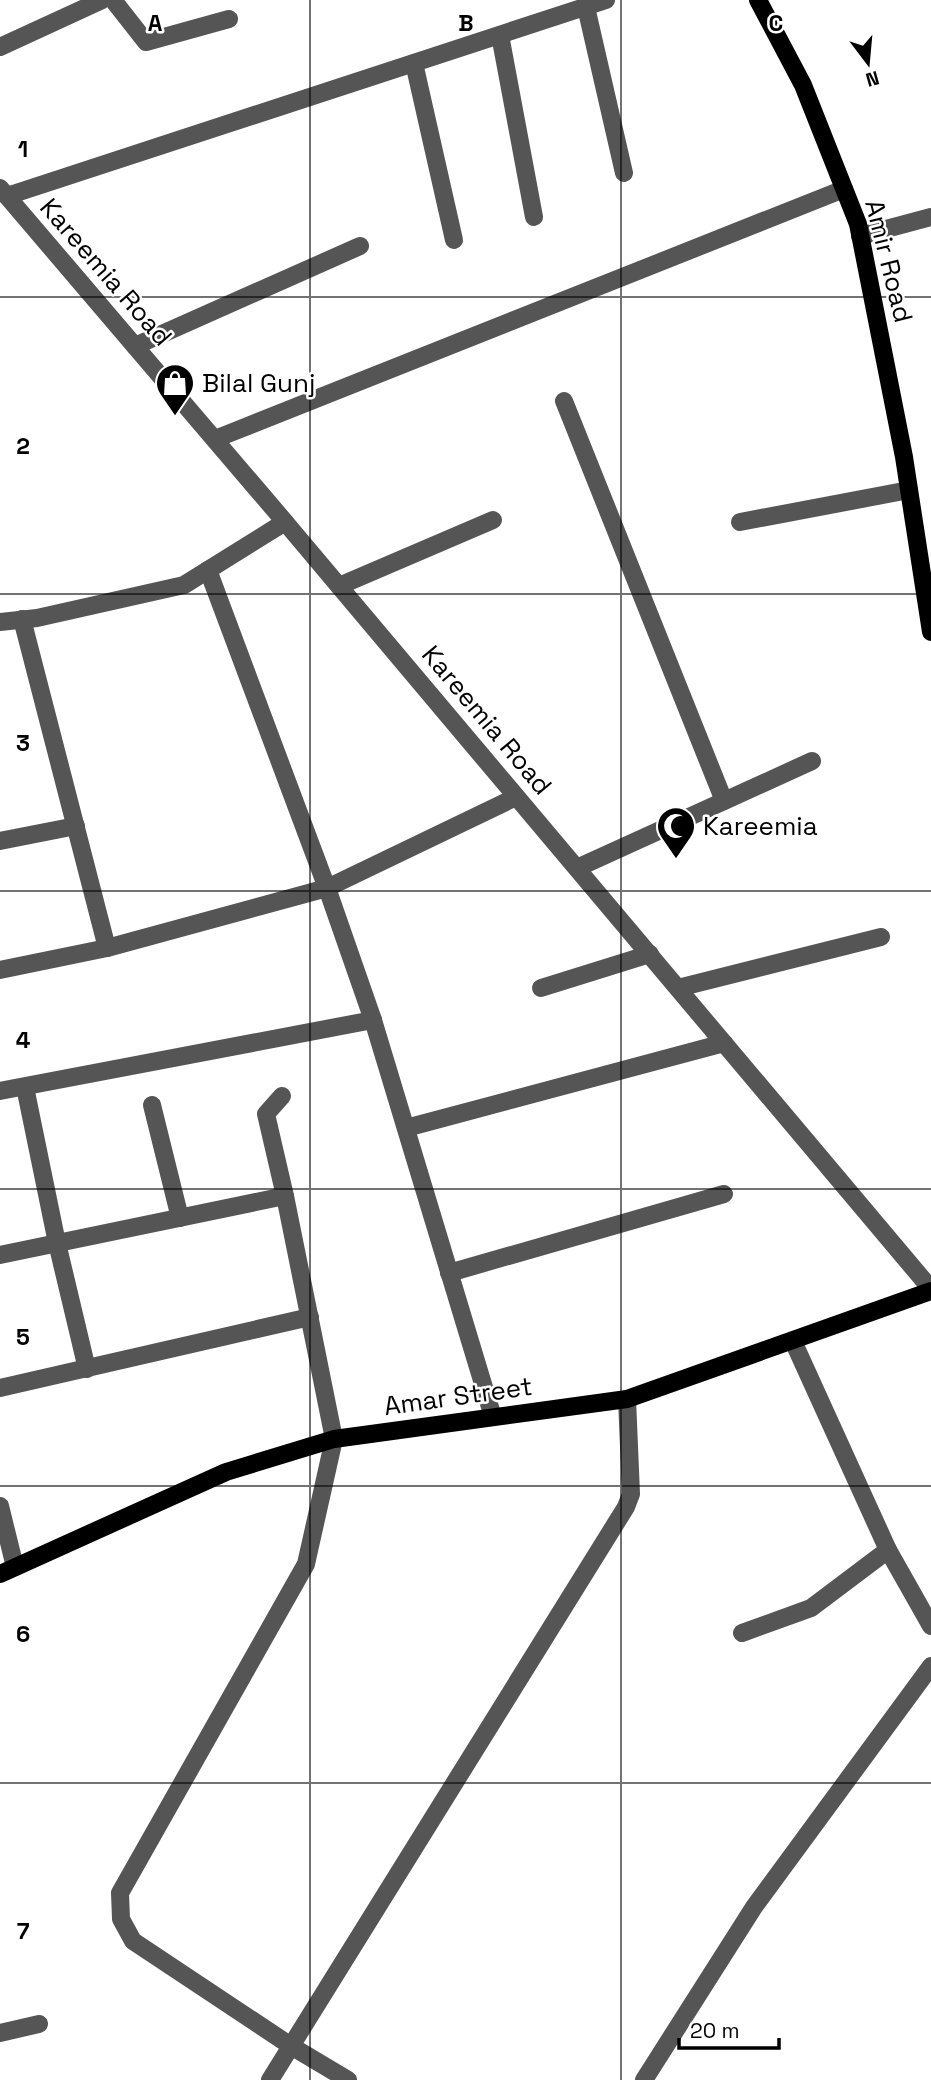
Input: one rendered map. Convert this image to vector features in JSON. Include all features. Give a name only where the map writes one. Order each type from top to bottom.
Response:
[{"type":"main road","name":"Amir Road","points":[[758,0],[803,85],[858,224],[909,491],[931,632]]},
{"type":"main road","name":"Amar Street","points":[[8,1571],[226,1472],[334,1439],[627,1399],[931,1290]]},
{"type":"street","points":[[0,47],[102,0]]},
{"type":"street","points":[[113,0],[146,42],[229,19]]},
{"type":"street","points":[[3,192],[606,0]]},
{"type":"street","points":[[586,7],[624,173]]},
{"type":"street","points":[[500,35],[534,217]]},
{"type":"street","points":[[414,63],[454,240]]},
{"type":"street","points":[[215,439],[844,189]]},
{"type":"street","name":"Kareemia Road","points":[[3,192],[215,439],[931,1290]]},
{"type":"street","points":[[860,236],[931,217]]},
{"type":"street","points":[[135,346],[360,246]]},
{"type":"street","points":[[564,401],[724,801]]},
{"type":"street","points":[[740,522],[909,491]]},
{"type":"street","points":[[339,586],[493,520]]},
{"type":"street","points":[[0,622],[45,617],[184,585],[285,522]]},
{"type":"street","points":[[208,569],[327,888],[373,1020],[493,1417]]},
{"type":"street","points":[[23,619],[107,948]]},
{"type":"street","points":[[577,868],[812,761]]},
{"type":"street","points":[[0,971],[107,948],[327,888],[516,797]]},
{"type":"street","points":[[0,841],[76,826]]},
{"type":"street","points":[[678,988],[881,937]]},
{"type":"street","points":[[541,988],[650,954]]},
{"type":"street","points":[[0,1091],[373,1020]]},
{"type":"street","points":[[406,1128],[724,1043]]},
{"type":"street","points":[[25,1087],[57,1243],[88,1368]]},
{"type":"street","points":[[282,1096],[266,1114],[334,1439],[306,1564],[120,1893],[121,1919],[134,1941],[348,2080]]},
{"type":"street","points":[[152,1105],[180,1218]]},
{"type":"street","points":[[449,1273],[724,1194]]},
{"type":"street","points":[[0,1255],[285,1196]]},
{"type":"street","points":[[0,1388],[310,1317]]},
{"type":"street","points":[[793,1341],[888,1550],[931,1626]]},
{"type":"street","points":[[270,2080],[626,1507],[631,1494],[627,1399]]},
{"type":"street","points":[[0,1506],[8,1571]]},
{"type":"street","points":[[742,1633],[811,1608],[888,1550]]},
{"type":"street","points":[[645,2080],[754,1906],[931,1666]]},
{"type":"street","points":[[0,2033],[39,2024]]},
{"type":"place","name":"Bilal Gunj","points":[[175,417]]},
{"type":"place","name":"Kareemia","points":[[676,860]]}]
